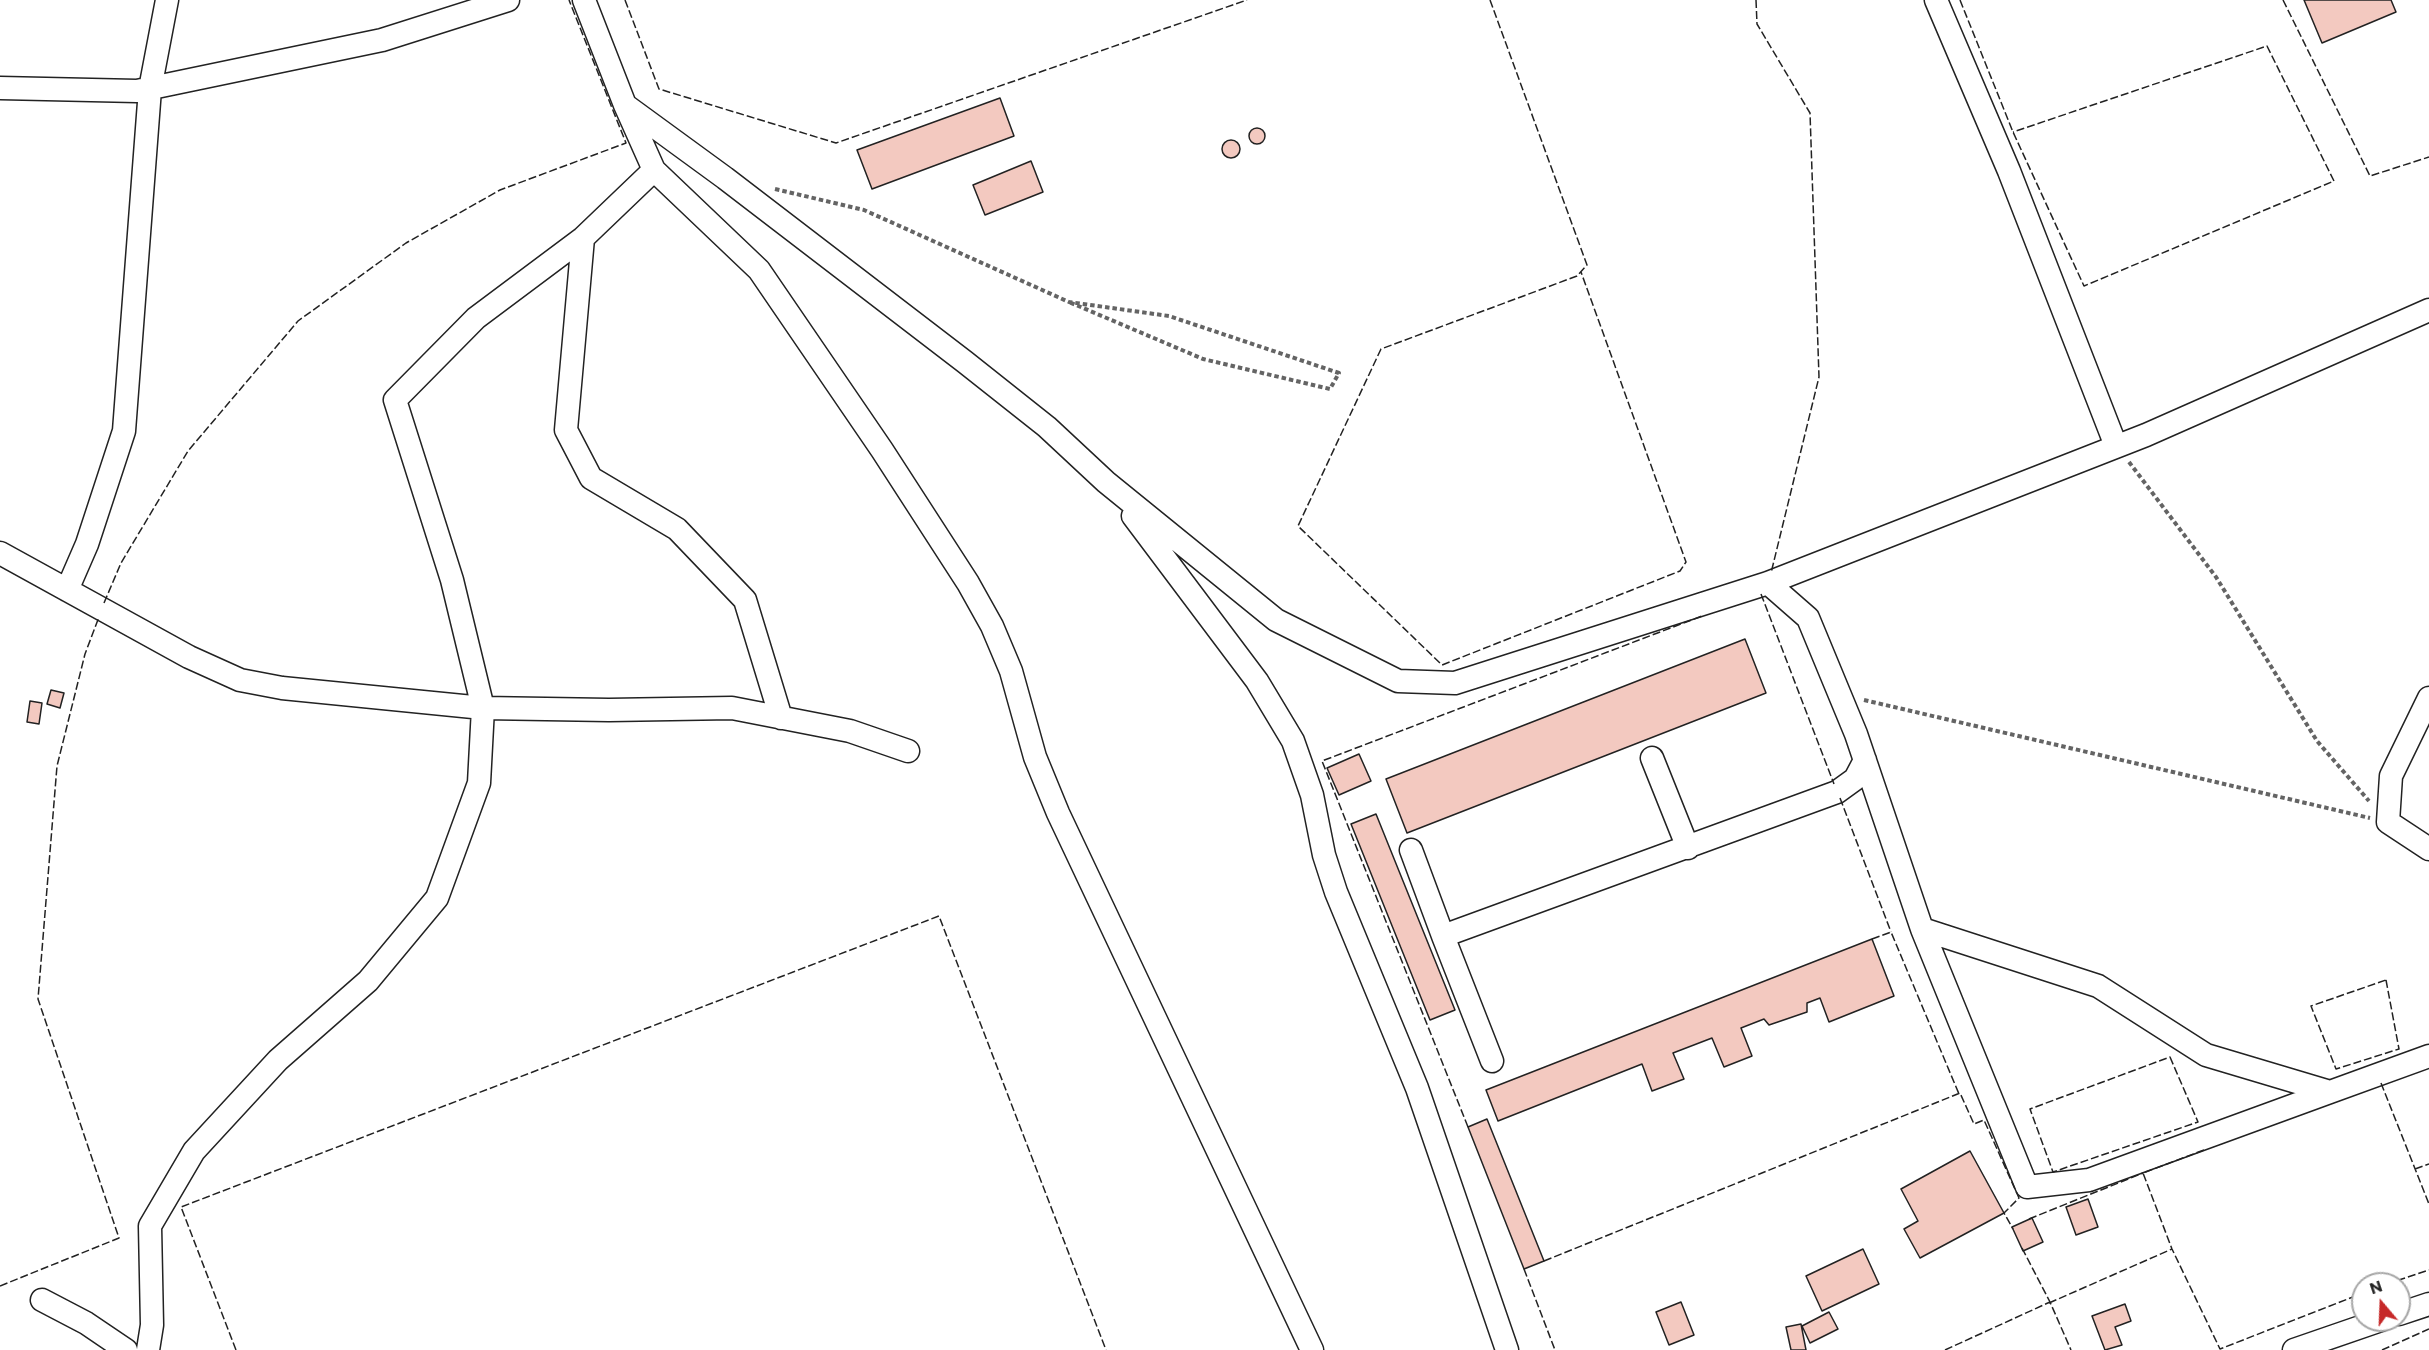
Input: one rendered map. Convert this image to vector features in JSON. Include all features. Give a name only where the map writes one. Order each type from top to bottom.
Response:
[{"type":"street","points":[[67,590],[87,544],[124,431],[150,88],[167,0]]},
{"type":"street","points":[[0,88],[137,91],[382,40],[508,0]]},
{"type":"street","points":[[584,0],[625,105],[654,170],[759,270],[882,450],[973,591],[992,626],[1011,671],[1035,757],[1058,813],[1312,1350]]},
{"type":"street","points":[[1936,0],[2009,171],[2116,446]]},
{"type":"street","points":[[625,105],[725,178],[965,362],[1047,428],[1106,482],[1275,620],[1398,681],[1455,682],[1768,583],[2116,446],[2429,310]]},
{"type":"street","points":[[148,1350],[152,1325],[150,1226],[194,1151],[278,1060],[368,981],[437,898],[479,783],[483,708],[452,580],[395,400],[476,318],[583,238],[654,170]]},
{"type":"street","points":[[583,238],[566,430],[591,478],[677,529],[745,600],[781,718]]},
{"type":"street","points":[[1106,482],[1182,578],[1257,681],[1293,741],[1312,795],[1324,855],[1336,892],[1417,1088],[1507,1350]]},
{"type":"street","points":[[0,553],[189,657],[240,680],[282,688],[483,708],[609,710],[732,708],[850,731],[908,751]]},
{"type":"street","points":[[1768,583],[1808,618],[1865,760],[1922,929],[2027,1187],[2089,1180],[2429,1056]]},
{"type":"street","points":[[2429,698],[2391,776],[2388,822],[2429,849]]},
{"type":"street","points":[[1652,758],[1688,848]]},
{"type":"street","points":[[1443,936],[1837,792],[1855,779],[1865,760]]},
{"type":"street","points":[[1411,850],[1492,1061]]},
{"type":"street","points":[[1922,929],[2098,986],[2206,1055],[2330,1092]]},
{"type":"street","points":[[42,1300],[86,1323],[126,1350]]},
{"type":"street","points":[[2411,1310],[2429,1304]]},
{"type":"street","points":[[2294,1350],[2351,1330]]},
{"type":"path","points":[[771,188],[864,210],[1069,302],[1203,359],[1330,389],[1339,373],[1168,316],[1069,302]]},
{"type":"path","points":[[2116,446],[2216,578],[2317,741],[2388,822]]},
{"type":"path","points":[[1839,694],[2388,822]]},
{"type":"building","points":[[2304,0],[2391,0],[2396,12],[2322,43]]},
{"type":"building","points":[[1000,98],[1014,136],[872,189],[857,150]]},
{"type":"building","points":[[1257,128],[1263,130],[1265,136],[1263,142],[1257,144],[1251,142],[1249,136],[1251,130]]},
{"type":"building","points":[[1227,140],[1235,140],[1240,145],[1238,156],[1227,158],[1222,153],[1222,145]]},
{"type":"building","points":[[1031,161],[1043,192],[985,215],[973,185]]},
{"type":"building","points":[[1745,639],[1766,693],[1407,833],[1386,779]]},
{"type":"building","points":[[51,690],[64,693],[60,708],[47,704]]},
{"type":"building","points":[[30,701],[42,703],[39,724],[27,722]]},
{"type":"building","points":[[1359,754],[1371,781],[1339,795],[1327,768]]},
{"type":"building","points":[[1376,814],[1455,1010],[1430,1020],[1351,824]]},
{"type":"building","points":[[1872,939],[1894,996],[1829,1022],[1820,998],[1807,1003],[1807,1012],[1769,1025],[1764,1019],[1741,1028],[1752,1056],[1724,1067],[1712,1038],[1673,1053],[1684,1079],[1652,1091],[1642,1064],[1498,1121],[1486,1090]]},
{"type":"building","points":[[1487,1119],[1544,1261],[1524,1269],[1468,1127]]},
{"type":"building","points":[[1970,1151],[2004,1213],[1920,1258],[1904,1229],[1918,1221],[1901,1189]]},
{"type":"building","points":[[2088,1199],[2098,1227],[2076,1235],[2066,1207]]},
{"type":"building","points":[[2032,1218],[2043,1242],[2023,1251],[2012,1227]]},
{"type":"building","points":[[1863,1249],[1879,1284],[1822,1311],[1806,1276]]},
{"type":"building","points":[[1681,1302],[1694,1335],[1669,1345],[1656,1312]]},
{"type":"building","points":[[2125,1304],[2131,1321],[2115,1327],[2122,1345],[2105,1350],[2092,1316]]},
{"type":"building","points":[[1829,1312],[1838,1329],[1810,1343],[1802,1326]]},
{"type":"building","points":[[1801,1324],[1806,1350],[1791,1350],[1786,1327]]},
{"type":"fence","points":[[104,603],[121,563],[188,451],[298,321],[406,243],[500,190],[626,143],[569,0]]},
{"type":"fence","points":[[625,0],[659,89],[836,143],[1247,0]]},
{"type":"fence","points":[[1490,0],[1587,265],[1577,276],[1381,349],[1298,526],[1442,665],[1680,571],[1686,562],[1581,272]]},
{"type":"fence","points":[[1756,0],[1757,24],[1810,113],[1819,377],[1771,573]]},
{"type":"fence","points":[[1960,0],[2013,132],[2084,286],[2334,181],[2267,46],[2013,132]]},
{"type":"fence","points":[[2283,0],[2370,176],[2429,157]]},
{"type":"fence","points":[[1761,594],[1834,784]]},
{"type":"fence","points":[[1468,1127],[1322,761],[1702,616]]},
{"type":"fence","points":[[0,1286],[119,1238],[38,999],[57,766],[85,654],[99,617]]},
{"type":"fence","points":[[1840,798],[1891,932]]},
{"type":"fence","points":[[236,1350],[181,1207],[939,916],[1106,1350]]},
{"type":"fence","points":[[1872,939],[1891,932],[1959,1094]]},
{"type":"fence","points":[[2386,980],[2399,1049],[2336,1069],[2311,1006],[2386,980]]},
{"type":"fence","points":[[2170,1057],[2198,1122],[2053,1172],[2030,1109],[2170,1057]]},
{"type":"fence","points":[[2381,1083],[2429,1204]]},
{"type":"fence","points":[[1544,1261],[1960,1093],[1974,1124],[1984,1120],[2019,1198],[2004,1213],[2013,1229]]},
{"type":"fence","points":[[2204,1150],[2143,1173],[2172,1249],[2220,1349],[2351,1298]]},
{"type":"fence","points":[[2415,1169],[2429,1164]]},
{"type":"fence","points":[[2029,1219],[2143,1173]]},
{"type":"fence","points":[[2022,1248],[2050,1302]]},
{"type":"fence","points":[[2049,1303],[2172,1249]]},
{"type":"fence","points":[[1524,1269],[1555,1350]]},
{"type":"fence","points":[[2411,1276],[2429,1270]]},
{"type":"fence","points":[[1945,1350],[2050,1302],[2071,1350]]},
{"type":"fence","points":[[2382,1350],[2429,1329]]}]
